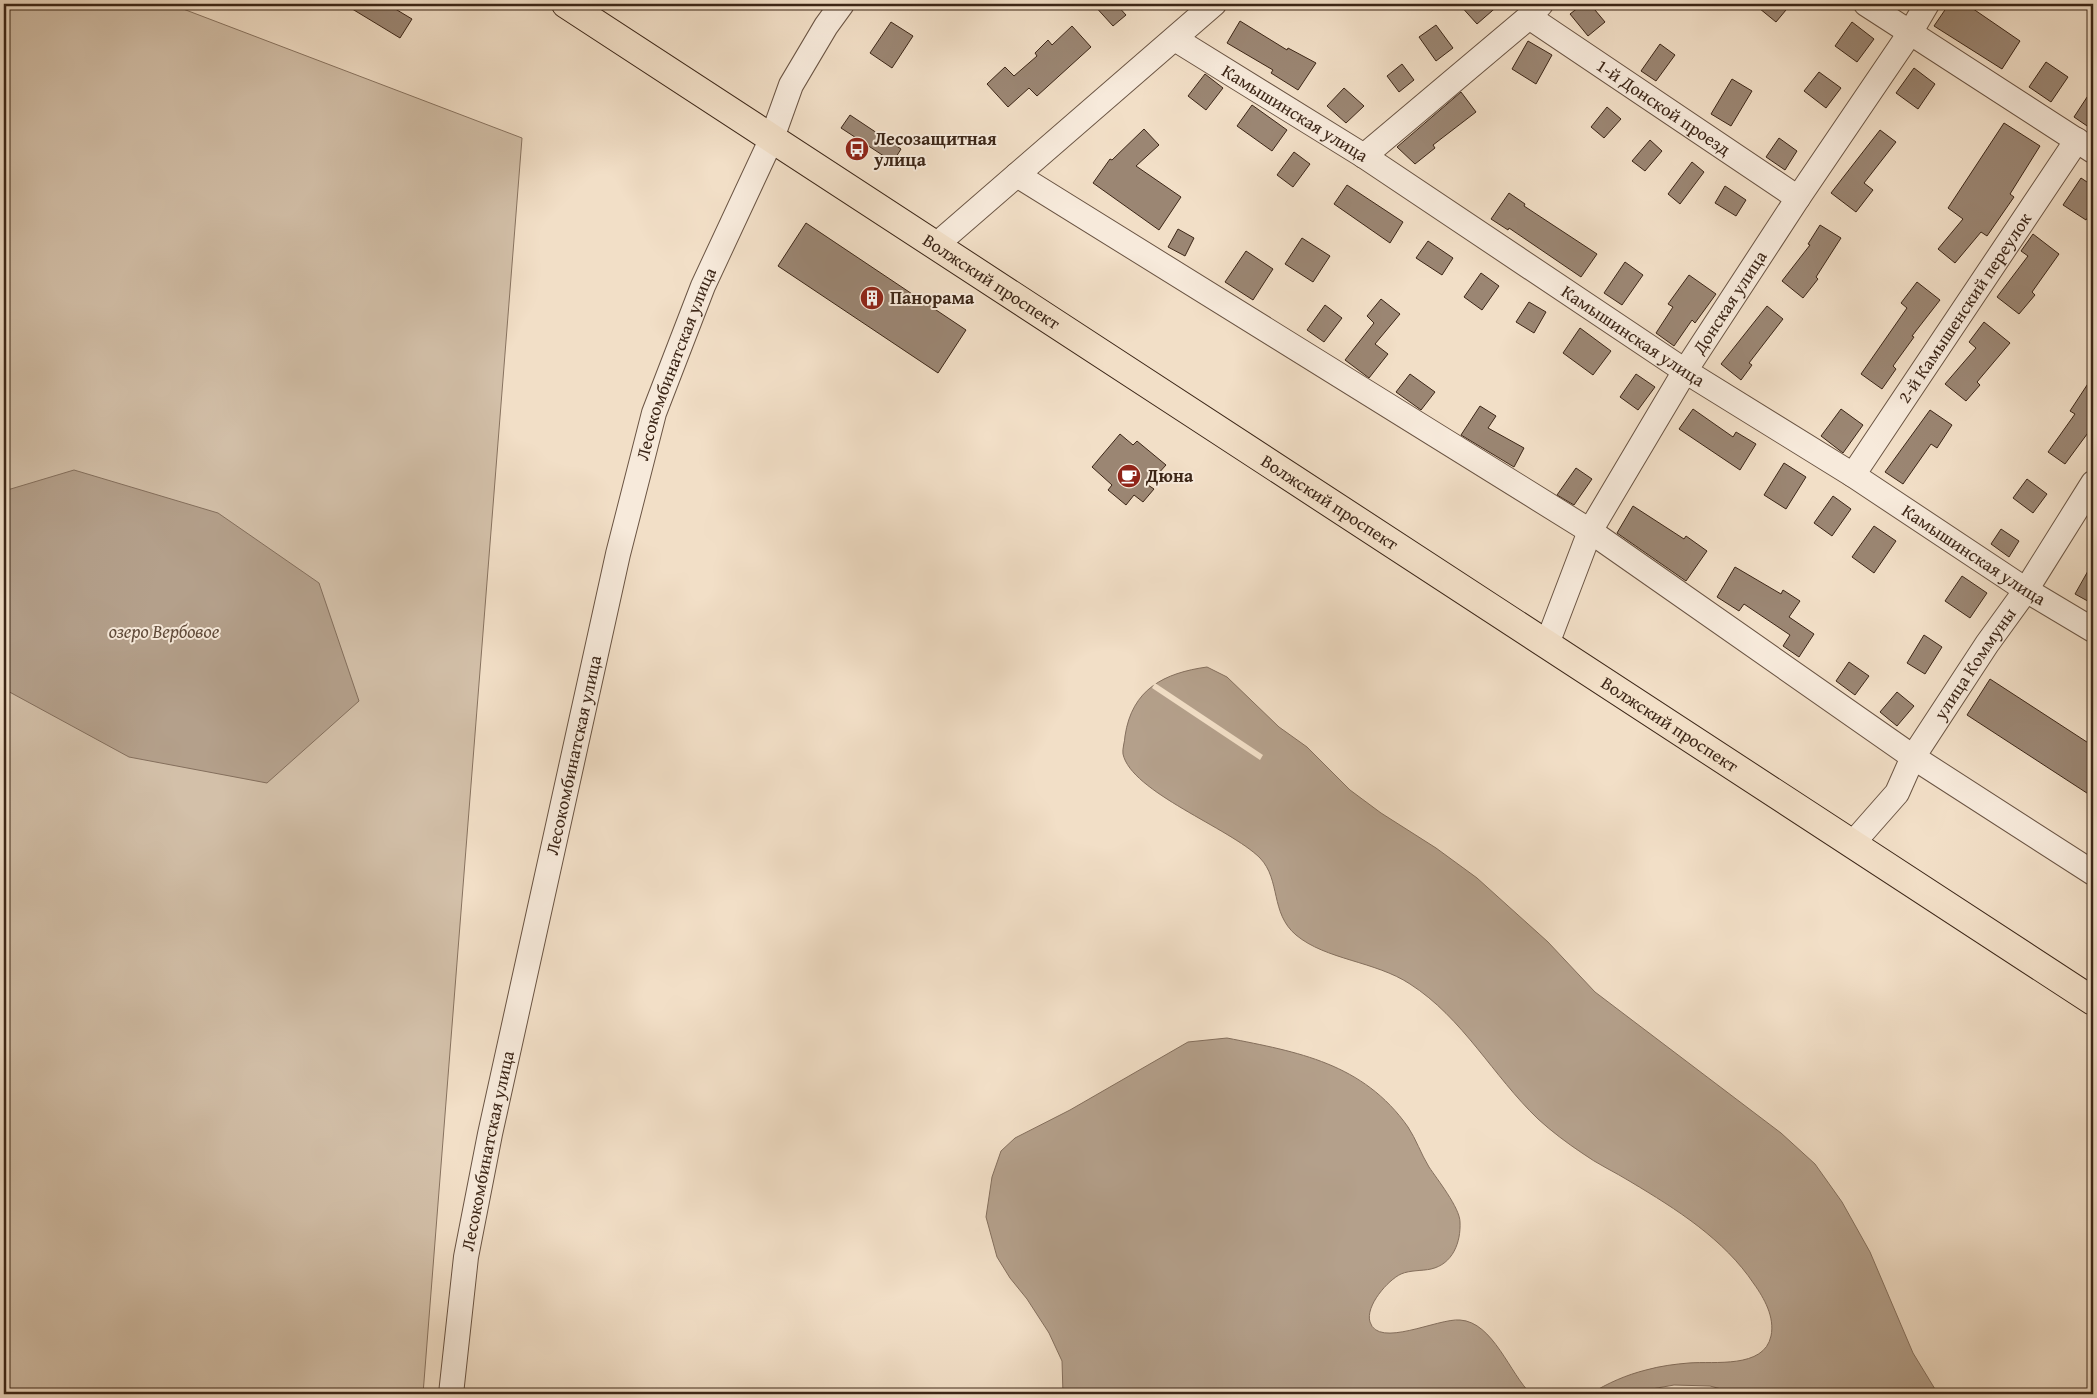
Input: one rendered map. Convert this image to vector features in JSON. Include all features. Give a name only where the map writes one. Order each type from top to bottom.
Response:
[{"type":"main road","name":"Волжский проспект","points":[[566,4],[2093,1000]]},
{"type":"street","name":"Лесокомбинатская улица","points":[[451,1394],[466,1257],[490,1134],[618,554],[654,412],[703,286],[772,138],[791,85],[826,26],[842,4]]},
{"type":"street","points":[[936,245],[1214,4]]},
{"type":"street","points":[[1866,4],[2085,146]]},
{"type":"street","name":"Донская улица","points":[[1547,644],[1590,531],[1685,371],[1798,198],[1910,33],[1927,4]]},
{"type":"street","points":[[1364,156],[1535,10]]},
{"type":"street","name":"1-й Донской проезд","points":[[1535,10],[1798,198]]},
{"type":"street","name":"Камышинская улица","points":[[1175,39],[1364,156],[1685,371],[1853,475],[2026,590],[2093,630]]},
{"type":"street","name":"2-й Камышенский переулок","points":[[1853,475],[2085,146]]},
{"type":"street","points":[[1017,176],[1590,531],[1913,757],[2093,873]]},
{"type":"street","name":"улица Коммуны","points":[[1853,843],[1898,793],[1913,757],[1987,644],[2026,590],[2093,483]]},
{"type":"shaded area","points":[[4,4],[170,4],[522,138],[423,1394],[4,1394]]},
{"type":"water","name":"озеро Вербовое","points":[[74,470],[218,513],[319,583],[359,701],[267,783],[129,757],[4,689],[4,491]]},
{"type":"water","points":[[1207,667],[1227,677],[1279,727],[1307,747],[1350,790],[1477,878],[1548,942],[1595,992],[1781,1133],[1815,1164],[1842,1202],[1870,1252],[1913,1353],[1938,1394],[1740,1394],[1710,1386],[1674,1385],[1646,1390],[1636,1394],[1590,1394],[1631,1374],[1651,1369],[1684,1363],[1737,1361],[1749,1359],[1759,1354],[1766,1347],[1772,1329],[1770,1315],[1765,1302],[1742,1268],[1714,1239],[1698,1226],[1648,1192],[1588,1157],[1559,1137],[1538,1119],[1506,1085],[1462,1030],[1429,998],[1396,976],[1322,950],[1296,935],[1282,917],[1271,876],[1260,858],[1246,846],[1162,796],[1130,768],[1123,754],[1125,736],[1135,706],[1143,695],[1164,679]]},
{"type":"water","points":[[1227,1038],[1304,1055],[1327,1064],[1350,1074],[1371,1088],[1390,1105],[1414,1136],[1423,1157],[1456,1209],[1459,1216],[1460,1230],[1454,1251],[1445,1262],[1431,1269],[1401,1274],[1384,1288],[1374,1301],[1369,1316],[1370,1322],[1375,1330],[1384,1333],[1396,1333],[1450,1321],[1460,1320],[1472,1323],[1491,1339],[1531,1394],[1469,1394],[1455,1391],[1444,1394],[1063,1394],[1062,1361],[1049,1333],[997,1257],[986,1217],[992,1177],[1001,1151],[1015,1138],[1070,1110],[1188,1042]]},
{"type":"pier","points":[[1155,683],[1263,755],[1260,760],[1152,688]]},
{"type":"building","points":[[344,4],[387,4],[412,19],[400,38]]},
{"type":"building","points":[[1093,4],[1116,4],[1126,15],[1113,26]]},
{"type":"building","points":[[1459,4],[1500,4],[1477,24]]},
{"type":"building","points":[[1583,4],[1590,4],[1605,22],[1588,36],[1570,14]]},
{"type":"building","points":[[1754,4],[1791,4],[1776,22]]},
{"type":"building","points":[[1949,4],[1966,4],[2020,41],[2002,69],[1934,26]]},
{"type":"building","points":[[1240,21],[1287,50],[1288,48],[1316,63],[1298,90],[1271,73],[1273,70],[1227,43]]},
{"type":"building","points":[[891,22],[913,36],[892,68],[870,53]]},
{"type":"building","points":[[1852,22],[1874,39],[1857,62],[1835,46]]},
{"type":"building","points":[[1436,25],[1453,48],[1436,61],[1419,37]]},
{"type":"building","points":[[1072,26],[1091,47],[1037,96],[1029,88],[1008,107],[987,84],[1005,67],[1014,76],[1037,56],[1035,53],[1048,40],[1052,45]]},
{"type":"building","points":[[1528,41],[1552,55],[1536,84],[1512,69]]},
{"type":"building","points":[[1660,44],[1675,55],[1656,81],[1641,71]]},
{"type":"building","points":[[2046,62],[2068,77],[2051,102],[2029,87]]},
{"type":"building","points":[[1402,64],[1414,80],[1399,92],[1387,76]]},
{"type":"building","points":[[1914,68],[1935,84],[1918,109],[1896,93]]},
{"type":"building","points":[[1819,72],[1841,88],[1826,108],[1804,91]]},
{"type":"building","points":[[1205,74],[1223,88],[1206,110],[1188,96]]},
{"type":"building","points":[[1732,79],[1752,91],[1731,126],[1711,114]]},
{"type":"building","points":[[1344,88],[1364,106],[1346,123],[1327,106]]},
{"type":"building","points":[[2093,88],[2093,130],[2074,117]]},
{"type":"building","points":[[1461,92],[1476,112],[1433,145],[1435,148],[1415,164],[1397,147]]},
{"type":"building","points":[[1252,105],[1287,130],[1272,151],[1237,126]]},
{"type":"building","points":[[1607,107],[1621,119],[1604,138],[1591,127]]},
{"type":"building","points":[[850,115],[901,149],[893,162],[841,128]]},
{"type":"building","points":[[2004,123],[2040,146],[2010,194],[2014,197],[1987,236],[1981,232],[1955,263],[1938,249],[1963,219],[1948,208]]},
{"type":"building","points":[[1144,129],[1159,145],[1136,166],[1181,197],[1159,230],[1093,183],[1110,159],[1112,160]]},
{"type":"building","points":[[1880,130],[1896,142],[1864,183],[1873,190],[1856,212],[1831,193]]},
{"type":"building","points":[[1779,138],[1797,151],[1785,170],[1766,157]]},
{"type":"building","points":[[1650,140],[1662,151],[1645,171],[1632,161]]},
{"type":"building","points":[[1294,152],[1310,164],[1293,187],[1277,175]]},
{"type":"building","points":[[1692,162],[1704,172],[1680,204],[1668,194]]},
{"type":"building","points":[[2081,178],[2093,186],[2093,209],[2086,220],[2063,205]]},
{"type":"building","points":[[1347,185],[1403,222],[1390,243],[1334,204]]},
{"type":"building","points":[[1725,186],[1746,200],[1736,216],[1715,203]]},
{"type":"building","points":[[1509,193],[1525,204],[1524,206],[1597,254],[1581,277],[1509,228],[1508,230],[1491,219]]},
{"type":"building","name":"Панорама","points":[[806,223],[966,330],[938,373],[778,266]]},
{"type":"building","points":[[1820,225],[1841,238],[1816,277],[1818,279],[1803,298],[1782,281],[1810,245],[1808,244]]},
{"type":"building","points":[[1178,229],[1194,238],[1185,256],[1168,247]]},
{"type":"building","points":[[2033,234],[2059,254],[2032,292],[2035,295],[2019,314],[1997,297],[2028,256],[2021,251]]},
{"type":"building","points":[[1302,238],[1330,256],[1313,282],[1285,264]]},
{"type":"building","points":[[1428,241],[1453,258],[1442,275],[1416,258]]},
{"type":"building","points":[[1246,251],[1273,269],[1253,300],[1225,282]]},
{"type":"building","points":[[1625,262],[1643,275],[1622,305],[1604,293]]},
{"type":"building","points":[[1481,273],[1499,286],[1482,310],[1464,297]]},
{"type":"building","points":[[1689,275],[1716,294],[1695,323],[1692,320],[1674,346],[1656,333],[1673,307],[1668,304]]},
{"type":"building","points":[[1917,282],[1940,300],[1912,336],[1914,337],[1893,366],[1896,369],[1882,389],[1861,374],[1907,308],[1901,303]]},
{"type":"building","points":[[1381,299],[1400,314],[1375,344],[1388,354],[1369,378],[1345,360],[1374,323],[1367,316]]},
{"type":"building","points":[[1529,302],[1546,312],[1534,333],[1516,322]]},
{"type":"building","points":[[1325,305],[1342,318],[1324,342],[1307,330]]},
{"type":"building","points":[[1767,306],[1783,319],[1749,363],[1752,365],[1741,380],[1721,364]]},
{"type":"building","points":[[1984,322],[2010,343],[1977,382],[1980,385],[1966,401],[1945,384],[1976,348],[1969,342]]},
{"type":"building","points":[[1580,328],[1611,351],[1593,375],[1563,353]]},
{"type":"building","points":[[1410,374],[1435,392],[1421,410],[1396,392]]},
{"type":"building","points":[[1636,374],[1655,387],[1638,410],[1620,397]]},
{"type":"building","points":[[2093,376],[2093,426],[2065,464],[2048,452],[2075,414],[2070,411]]},
{"type":"building","points":[[1480,406],[1496,416],[1488,428],[1524,448],[1514,467],[1461,435]]},
{"type":"building","points":[[1693,409],[1733,437],[1736,432],[1756,444],[1740,470],[1679,429]]},
{"type":"building","points":[[1841,409],[1863,425],[1843,453],[1821,436]]},
{"type":"building","points":[[1930,410],[1952,425],[1937,448],[1931,444],[1903,484],[1885,472]]},
{"type":"building","name":"Дюна","points":[[1120,434],[1133,445],[1137,441],[1166,465],[1148,485],[1154,489],[1143,502],[1134,495],[1126,505],[1108,490],[1112,485],[1092,467]]},
{"type":"building","points":[[1784,463],[1806,477],[1786,509],[1764,495]]},
{"type":"building","points":[[1576,468],[1592,479],[1574,505],[1557,495]]},
{"type":"building","points":[[2027,479],[2047,494],[2033,513],[2013,498]]},
{"type":"building","points":[[1833,496],[1851,509],[1832,536],[1814,523]]},
{"type":"building","points":[[1633,506],[1684,539],[1686,536],[1707,551],[1686,581],[1617,533]]},
{"type":"building","points":[[1874,526],[1896,541],[1874,573],[1852,557]]},
{"type":"building","points":[[2001,529],[2019,541],[2009,557],[1991,544]]},
{"type":"building","points":[[2093,562],[2093,604],[2075,594]]},
{"type":"building","points":[[1735,567],[1781,594],[1783,590],[1800,601],[1789,617],[1814,634],[1799,657],[1783,646],[1790,635],[1744,604],[1739,611],[1717,597]]},
{"type":"building","points":[[1962,576],[1987,593],[1970,618],[1945,601]]},
{"type":"building","points":[[1924,635],[1942,647],[1925,674],[1907,663]]},
{"type":"building","points":[[1849,662],[1869,676],[1855,695],[1836,681]]},
{"type":"building","points":[[1990,679],[2093,746],[2093,797],[1967,715]]},
{"type":"building","points":[[1897,692],[1914,706],[1897,726],[1880,712]]},
{"type":"place","name":"Лесозащитная улица","points":[[857,149]]},
{"type":"place","name":"Панорама","points":[[872,298]]},
{"type":"place","name":"Дюна","points":[[1129,476]]}]
